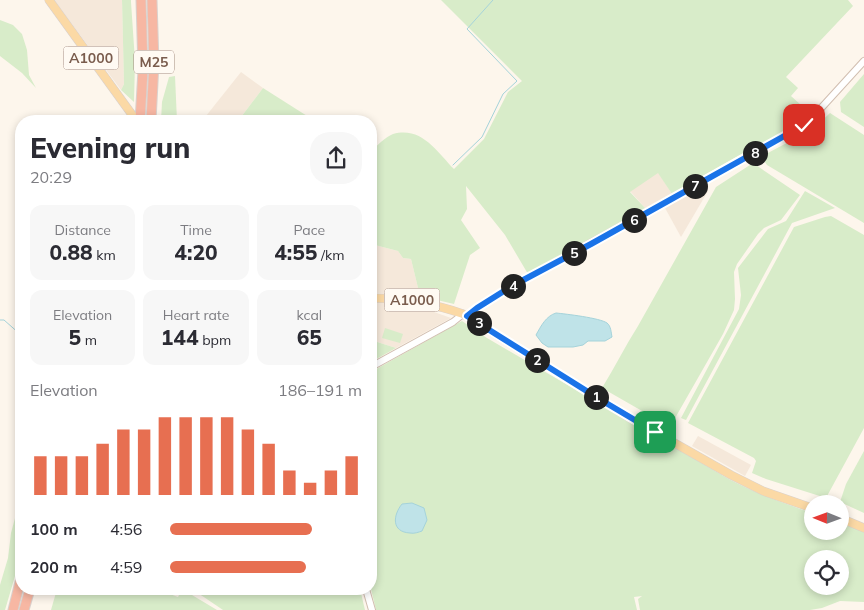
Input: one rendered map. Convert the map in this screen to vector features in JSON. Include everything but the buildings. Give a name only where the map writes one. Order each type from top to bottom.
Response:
[{"type":"highway","name":"M25","points":[[138,115],[143,62],[140,0]]},
{"type":"highway","name":"M25","points":[[151,115],[154,63],[152,0]]},
{"type":"highway","points":[[12,610],[16,595]]},
{"type":"highway","points":[[24,610],[28,595]]},
{"type":"main road","name":"A1000","points":[[49,0],[137,115]]},
{"type":"main road","name":"A1000","points":[[377,298],[410,300],[465,315],[625,415],[731,475],[763,491],[804,505]]},
{"type":"main road","points":[[849,522],[864,528]]},
{"type":"street","points":[[377,364],[453,322],[512,286],[798,129],[813,117],[864,61]]},
{"type":"street","points":[[368,595],[372,610]]},
{"type":"shaded area","points":[[54,0],[122,0],[124,84],[121,90]]},
{"type":"shaded area","points":[[241,72],[263,88],[243,115],[207,115]]},
{"type":"shaded area","points":[[658,172],[672,194],[646,209],[630,191]]},
{"type":"shaded area","points":[[705,185],[708,191],[681,237],[665,208]]},
{"type":"shaded area","points":[[377,246],[398,251],[403,258],[411,259],[420,296],[386,290],[385,294],[377,293]]},
{"type":"shaded area","points":[[377,302],[417,306],[451,318],[396,348],[377,342]]},
{"type":"shaded area","points":[[698,436],[751,465],[745,476],[692,446]]},
{"type":"green space","points":[[122,0],[131,0],[135,61],[134,102],[121,90],[124,84]]},
{"type":"green space","points":[[441,0],[848,0],[853,6],[786,77],[798,88],[791,96],[811,114],[804,122],[752,148],[672,194],[658,173],[630,192],[646,209],[528,274],[505,235],[466,186],[467,209],[461,220],[480,248],[470,255],[454,304],[420,296],[411,259],[403,258],[398,251],[377,246],[377,145],[393,134],[412,134],[428,142],[454,169],[484,139],[508,92],[522,81]]},
{"type":"green space","points":[[0,20],[13,25],[22,34],[27,50],[29,75],[36,88],[22,73],[0,56]]},
{"type":"green space","points":[[864,74],[864,127],[841,112],[840,102]]},
{"type":"green space","points":[[175,76],[177,115],[161,115],[162,102],[169,77]]},
{"type":"green space","points":[[263,88],[306,115],[243,115]]},
{"type":"green space","points":[[830,113],[864,135],[864,223],[767,165],[763,159],[766,154],[813,129]]},
{"type":"green space","points":[[753,163],[800,195],[781,220],[764,228],[758,234],[737,264],[734,272],[734,310],[723,334],[670,427],[602,388],[716,187]]},
{"type":"green space","points":[[805,191],[835,208],[792,223],[686,420],[681,418],[739,309],[741,295],[738,268],[768,229],[786,221]]},
{"type":"green space","points":[[831,216],[864,235],[864,428],[828,495],[817,495],[752,473],[756,461],[754,458],[688,423],[794,227]]},
{"type":"green space","points":[[462,321],[487,338],[727,478],[759,493],[804,510],[804,540],[849,540],[849,525],[864,531],[864,602],[840,601],[822,608],[810,610],[640,610],[638,599],[642,596],[634,597],[637,610],[376,610],[372,595],[377,595],[377,369]]},
{"type":"green space","points":[[385,328],[403,334],[400,343],[382,338]]},
{"type":"green space","points":[[377,342],[396,348],[377,359]]},
{"type":"green space","points":[[864,451],[864,513],[849,506],[849,495],[842,495],[846,484]]},
{"type":"green space","points":[[15,518],[15,576],[5,610],[0,610],[0,585],[8,558]]},
{"type":"green space","points":[[55,595],[172,595],[178,597],[179,595],[192,595],[217,610],[51,610]]},
{"type":"green space","points":[[201,595],[361,595],[365,610],[223,610]]},
{"type":"water","points":[[556,313],[583,316],[603,321],[611,329],[612,337],[605,341],[588,341],[583,345],[573,347],[548,347],[536,335],[547,319]]},
{"type":"water","points":[[412,503],[424,508],[427,520],[422,531],[404,532],[399,530],[397,526],[397,513],[402,504]]},
{"type":"waterway","points":[[453,165],[482,137],[503,94],[517,81],[467,29],[493,0]]},
{"type":"waterway","points":[[0,320],[4,320],[15,330]]},
{"type":"route","points":[[655,432],[467,316],[512,286],[804,125]]}]
